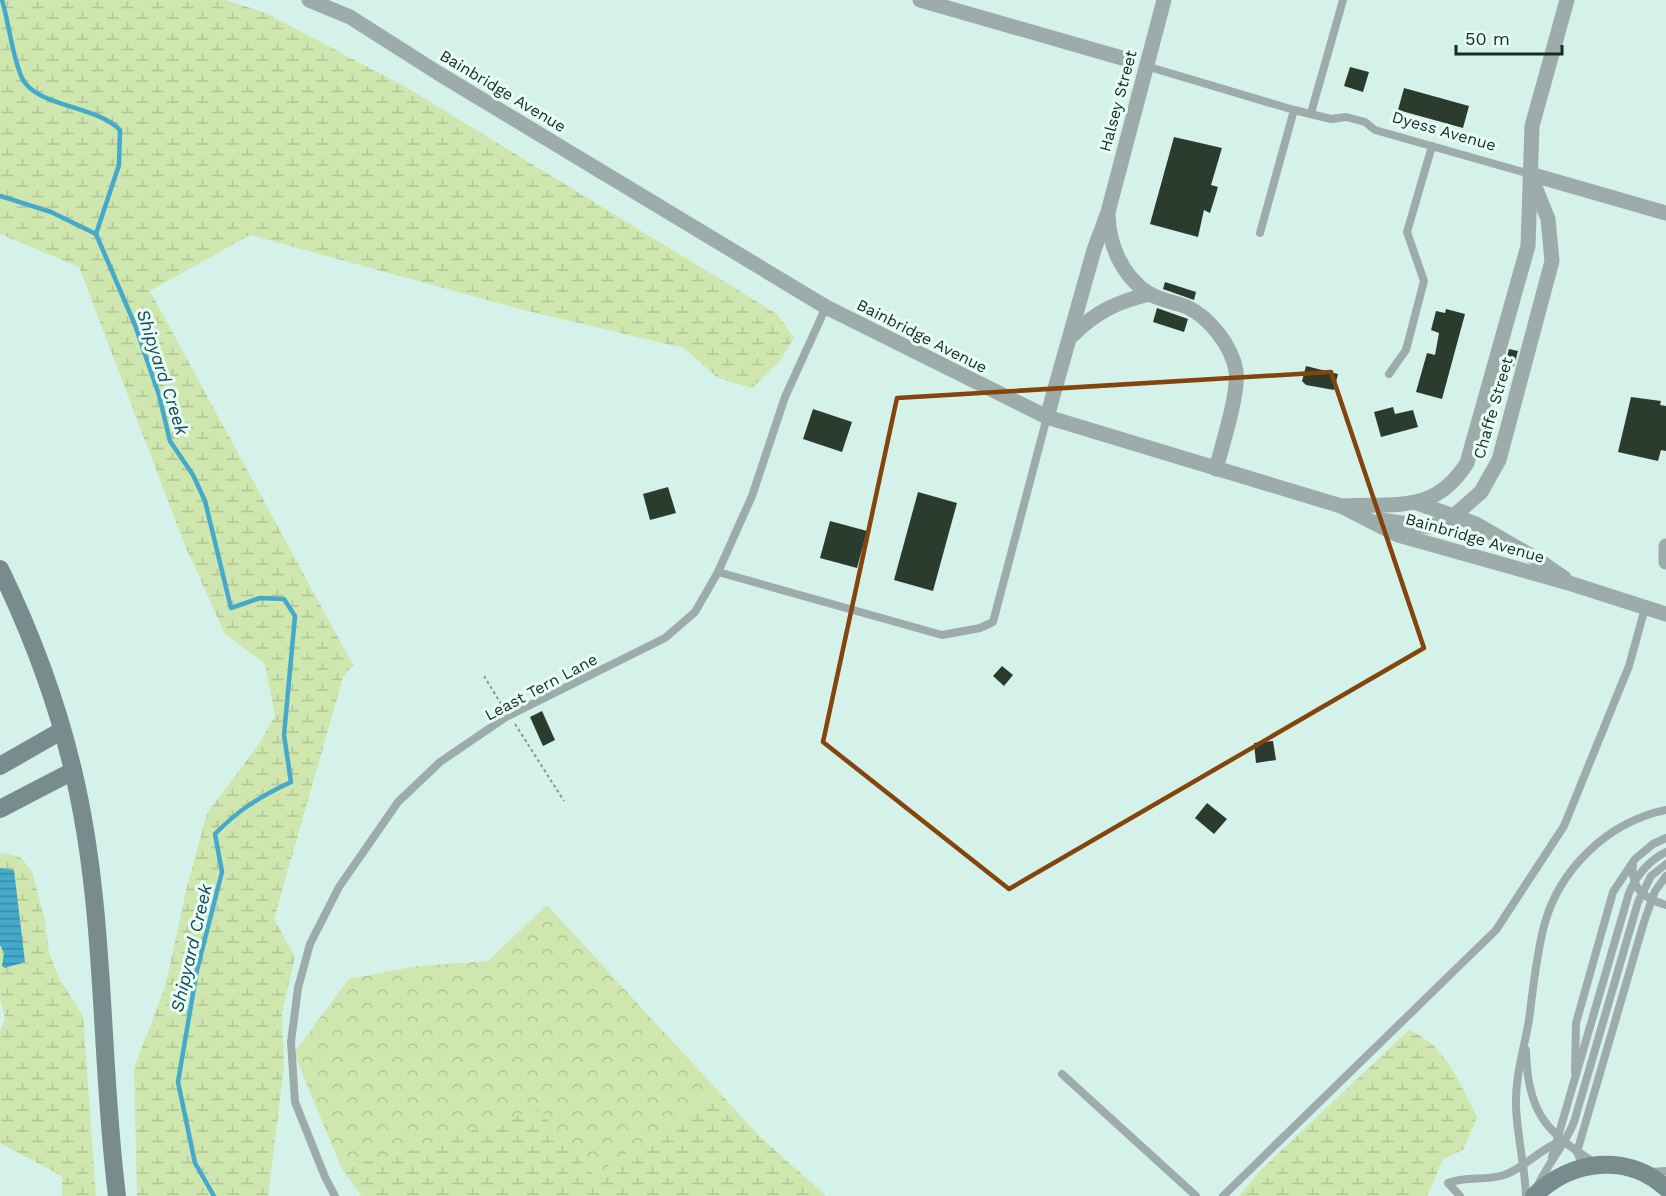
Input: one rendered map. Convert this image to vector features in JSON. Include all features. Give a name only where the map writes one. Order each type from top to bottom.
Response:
[{"type":"street","name":"Bainbridge Avenue","points":[[309,0],[350,17],[438,73],[826,307],[1047,417],[1341,506],[1398,535],[1572,584],[1666,614]]},
{"type":"street","points":[[920,0],[1122,58]]},
{"type":"street","name":"Halsey Street","points":[[1047,417],[1094,250],[1108,212],[1164,0]]},
{"type":"street","name":"Chaffe Street","points":[[1341,506],[1407,506],[1430,500],[1456,481],[1467,463],[1528,246],[1532,126],[1567,0]]},
{"type":"street","name":"Chaffe Street","points":[[1341,506],[1405,525],[1429,527],[1454,516],[1481,492],[1498,460],[1547,288],[1552,261],[1548,219],[1530,174]]},
{"type":"street","name":"Dyess Avenue","points":[[1530,174],[1666,213]]},
{"type":"street","name":"Halsey Street","points":[[1108,212],[1113,247],[1125,272],[1150,294],[1190,309],[1210,324],[1225,345],[1236,371],[1216,469]]},
{"type":"street","points":[[1071,337],[1087,321],[1114,304],[1150,294]]},
{"type":"street","name":"Bainbridge Avenue","points":[[1417,503],[1476,524],[1535,558],[1572,584]]},
{"type":"street","points":[[1666,546],[1664,553],[1666,562]]},
{"type":"street","points":[[0,568],[23,618],[73,771],[86,841],[98,950],[117,1196]]},
{"type":"street","points":[[0,766],[61,731]]},
{"type":"street","points":[[0,809],[73,771]]},
{"type":"street","points":[[1534,1196],[1563,1173],[1586,1161],[1621,1165],[1643,1172],[1666,1188]]},
{"type":"lane","points":[[1311,113],[1343,0]]},
{"type":"lane","name":"Dyess Avenue","points":[[1145,66],[1294,110],[1331,119],[1346,117],[1365,122],[1375,130],[1530,174]]},
{"type":"lane","points":[[1260,232],[1294,110]]},
{"type":"lane","points":[[1389,374],[1406,350],[1424,281],[1407,232],[1432,146]]},
{"type":"lane","name":"Least Tern Lane","points":[[335,1196],[295,1102],[291,1042],[298,988],[310,944],[339,886],[398,802],[440,762],[509,715],[665,638],[695,612],[718,572],[752,496],[785,397],[826,307]]},
{"type":"lane","points":[[718,572],[942,635],[980,628],[993,622],[1047,417]]},
{"type":"lane","points":[[1223,1196],[1496,930],[1564,826],[1629,666],[1645,608]]},
{"type":"lane","points":[[1526,1196],[1516,1106],[1519,1067],[1544,925],[1560,887],[1577,864],[1610,832],[1632,820],[1666,810]]},
{"type":"lane","points":[[1575,1077],[1573,1058],[1576,1023],[1613,892],[1634,861],[1653,844],[1666,838]]},
{"type":"lane","points":[[1634,882],[1658,856],[1666,852]]},
{"type":"lane","points":[[1534,1196],[1551,1160],[1557,1140],[1634,882],[1634,861]]},
{"type":"lane","points":[[1551,1160],[1565,1143],[1574,1122],[1641,895],[1651,876],[1666,864]]},
{"type":"lane","points":[[1526,1036],[1527,1068],[1532,1100],[1539,1116],[1557,1140],[1565,1143],[1586,1161],[1652,901],[1657,888],[1665,879]]},
{"type":"lane","points":[[1634,882],[1641,895],[1666,905]]},
{"type":"lane","points":[[1657,888],[1666,890]]},
{"type":"lane","points":[[1062,1074],[1196,1196]]},
{"type":"lane","points":[[1460,1196],[1448,1183],[1460,1179],[1491,1178],[1524,1165],[1557,1140]]},
{"type":"lane","points":[[1643,1172],[1666,1171]]},
{"type":"path","points":[[484,676],[564,801]]},
{"type":"highlighted area","points":[[1331,372],[1424,648],[1009,889],[823,742],[897,398]]},
{"type":"green space","points":[[0,0],[225,0],[266,13],[409,89],[777,314],[794,338],[780,361],[752,388],[718,378],[684,348],[520,309],[250,235],[150,291],[353,665],[343,677],[274,919],[295,957],[282,1014],[284,1066],[268,1196],[137,1196],[134,1068],[165,987],[187,887],[207,813],[257,747],[275,716],[265,664],[225,634],[184,543],[79,267],[0,234]]},
{"type":"green space","points":[[0,854],[20,857],[32,871],[45,920],[49,953],[59,978],[83,1016],[96,1196],[62,1196],[62,1176],[0,1143],[0,1032],[5,1019],[0,998]]},
{"type":"green space","points":[[547,905],[719,1092],[594,1176],[398,1154],[341,1167],[294,1053],[349,979],[417,966],[488,961]]},
{"type":"green space","points":[[1409,1030],[1422,1036],[1442,1055],[1458,1079],[1477,1117],[1463,1150],[1443,1159],[1427,1196],[1239,1196],[1261,1170]]},
{"type":"green space","points":[[719,1092],[759,1136],[826,1196],[361,1196],[341,1167],[398,1154],[539,1109],[594,1176]]},
{"type":"water","points":[[0,868],[14,870],[25,962],[5,968],[2,966],[4,953],[0,945]]},
{"type":"building","points":[[1350,67],[1369,72],[1363,92],[1344,86]]},
{"type":"building","points":[[1404,88],[1469,106],[1463,128],[1398,110]]},
{"type":"building","points":[[1174,137],[1222,148],[1211,185],[1218,187],[1210,213],[1204,210],[1198,237],[1150,224]]},
{"type":"building","points":[[1165,282],[1196,292],[1194,300],[1163,289]]},
{"type":"building","points":[[1157,308],[1188,319],[1184,332],[1153,322]]},
{"type":"building","points":[[1446,309],[1465,314],[1442,399],[1416,392],[1427,353],[1435,355],[1439,333],[1431,330],[1436,311],[1445,313]]},
{"type":"building","points":[[1509,349],[1518,351],[1514,366],[1505,364]]},
{"type":"building","points":[[1306,366],[1338,374],[1334,390],[1306,385],[1302,381]]},
{"type":"building","points":[[1631,397],[1661,401],[1660,405],[1666,406],[1666,451],[1661,450],[1658,461],[1618,452]]},
{"type":"building","points":[[1393,407],[1395,414],[1413,410],[1418,427],[1381,437],[1374,412]]},
{"type":"building","points":[[813,409],[852,422],[842,452],[803,439]]},
{"type":"building","points":[[668,487],[676,513],[650,520],[643,494]]},
{"type":"building","points":[[918,492],[957,503],[933,591],[894,580]]},
{"type":"building","points":[[830,521],[867,531],[857,568],[820,558]]},
{"type":"building","points":[[1002,666],[1013,675],[1004,686],[993,676]]},
{"type":"building","points":[[542,711],[555,740],[543,746],[530,717]]},
{"type":"building","points":[[1273,741],[1276,760],[1256,763],[1254,743]]},
{"type":"building","points":[[1207,803],[1227,819],[1214,834],[1195,818]]},
{"type":"waterway","name":"Shipyard Creek","points":[[2,0],[13,50],[22,78],[29,88],[53,101],[97,115],[120,130],[119,165],[96,234],[135,325],[159,395],[170,441],[193,475],[205,501],[231,608],[260,598],[284,599],[295,616],[284,735],[291,782],[250,804],[215,834],[222,872],[197,970],[178,1082],[195,1163],[214,1196]]},
{"type":"waterway","points":[[0,196],[51,212],[96,234]]}]
